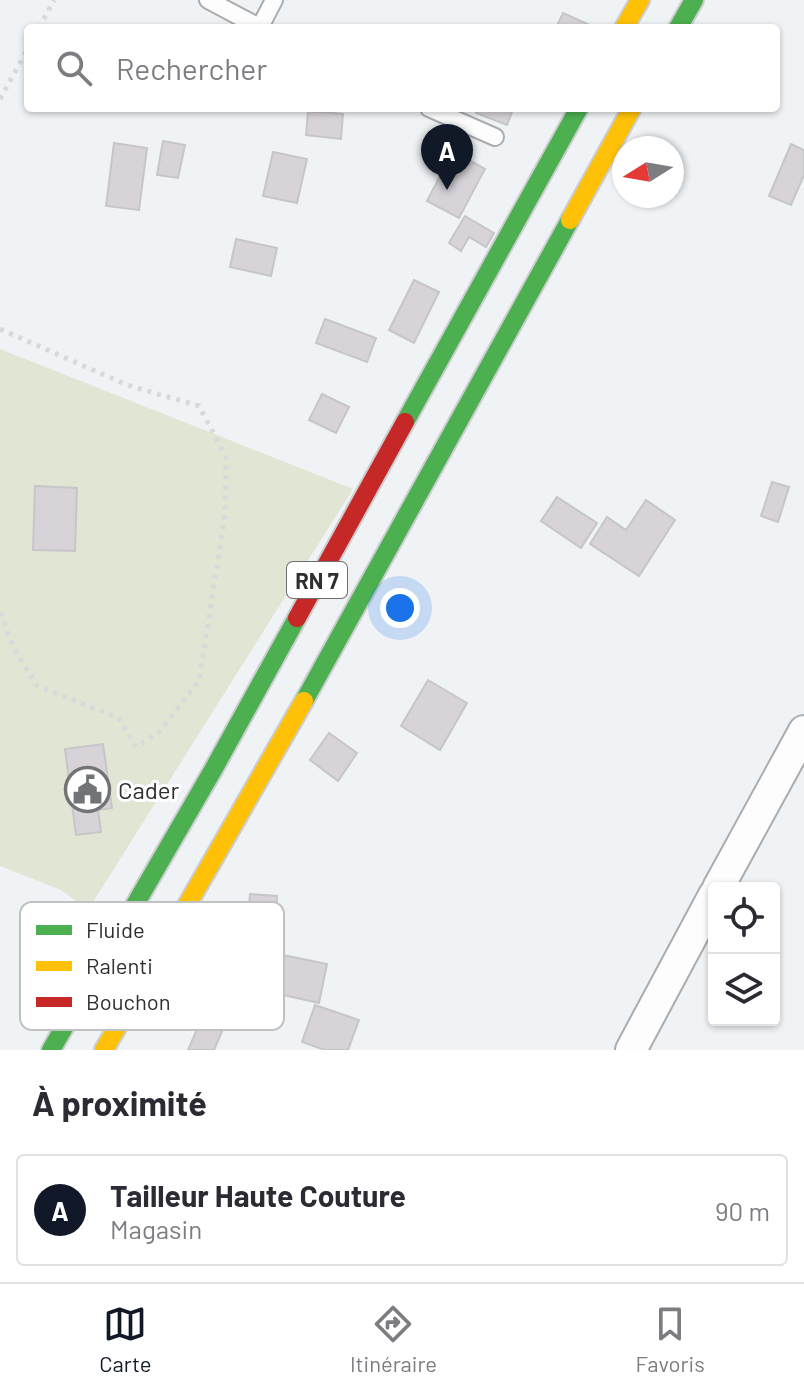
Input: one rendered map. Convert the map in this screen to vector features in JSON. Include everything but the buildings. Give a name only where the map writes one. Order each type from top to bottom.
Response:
[{"type":"main road","points":[[626,24],[640,0]]},
{"type":"main road","points":[[680,24],[694,0]]},
{"type":"main road","name":"RN 7","points":[[137,902],[213,770],[577,112]]},
{"type":"main road","name":"RN 7","points":[[190,902],[630,112]]},
{"type":"main road","name":"RN 7","points":[[51,1050],[63,1030]]},
{"type":"main road","name":"RN 7","points":[[104,1050],[116,1030]]},
{"type":"street","points":[[721,882],[804,731]]},
{"type":"street","points":[[631,1050],[708,906]]},
{"type":"lane","points":[[208,0],[253,24]]},
{"type":"lane","points":[[263,24],[274,0]]},
{"type":"lane","points":[[438,112],[495,137]]},
{"type":"path","points":[[41,24],[54,0]]},
{"type":"path","points":[[0,99],[24,55]]},
{"type":"path","points":[[0,329],[127,385],[199,406],[226,457],[225,515],[199,681],[158,733],[136,747],[119,718],[37,686],[14,649],[0,612]]},
{"type":"green space","points":[[0,349],[353,489],[93,902],[77,902],[61,890],[0,866]]},
{"type":"traffic: fast","points":[[680,24],[694,0]]},
{"type":"traffic: fast","points":[[405,422],[577,112]]},
{"type":"traffic: fast","points":[[304,701],[570,220]]},
{"type":"traffic: fast","points":[[137,902],[297,618]]},
{"type":"traffic: fast","points":[[51,1050],[63,1030]]},
{"type":"traffic: slow","points":[[626,24],[640,0]]},
{"type":"traffic: slow","points":[[570,220],[630,112]]},
{"type":"traffic: slow","points":[[189,902],[304,701]]},
{"type":"traffic: slow","points":[[104,1050],[115,1030]]},
{"type":"traffic: jam","points":[[297,618],[405,422]]},
{"type":"place","name":"Tailleur Haute Couture","points":[[447,190]]},
{"type":"place","name":"Cader","points":[[87,789]]}]
